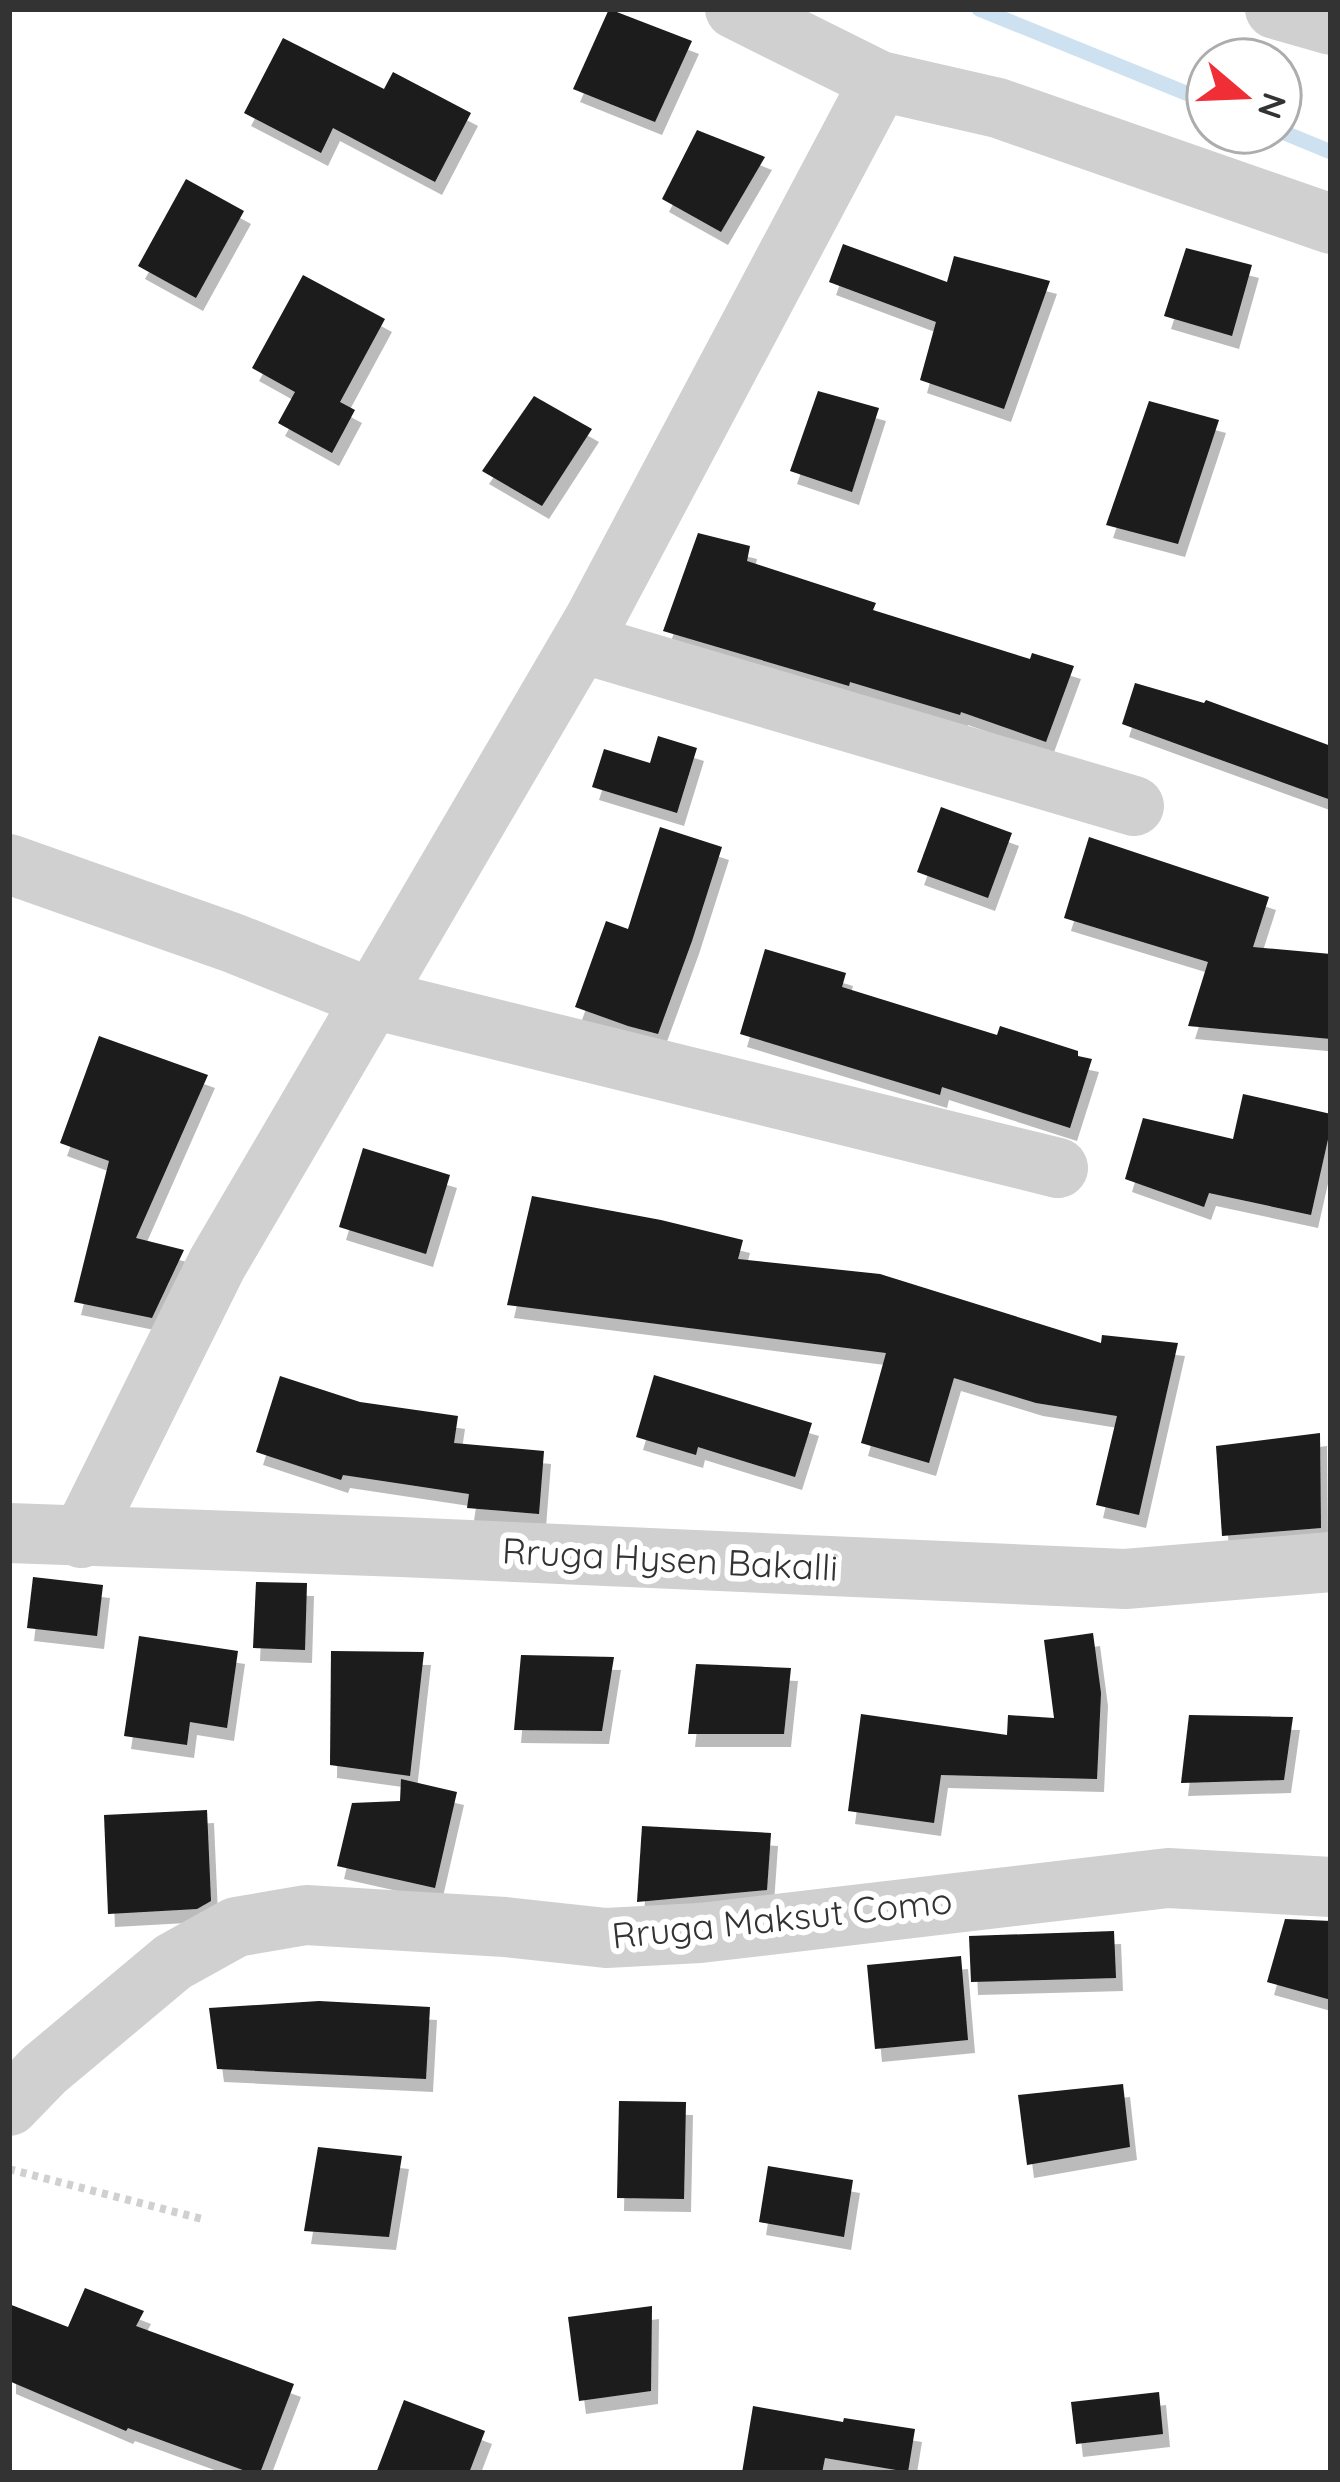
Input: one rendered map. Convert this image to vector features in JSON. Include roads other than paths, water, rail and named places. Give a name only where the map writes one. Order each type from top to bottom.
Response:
[{"type":"street","points":[[735,9],[880,81],[998,108],[1331,224]]},
{"type":"street","points":[[1275,9],[1331,25]]},
{"type":"street","points":[[81,1538],[217,1264],[581,643],[880,81]]},
{"type":"street","points":[[581,643],[1134,806]]},
{"type":"street","points":[[9,864],[233,943],[373,999],[1058,1168]]},
{"type":"street","name":"Rruga Hysen Bakalli","points":[[9,1534],[1125,1579],[1331,1562]]},
{"type":"street","name":"Rruga Maksut Como","points":[[9,2107],[44,2070],[173,1962],[236,1928],[306,1915],[606,1938],[700,1933],[1168,1878],[1331,1887]]},
{"type":"waterway","points":[[979,9],[1184,92]]},
{"type":"waterway","points":[[1304,141],[1331,152]]}]
